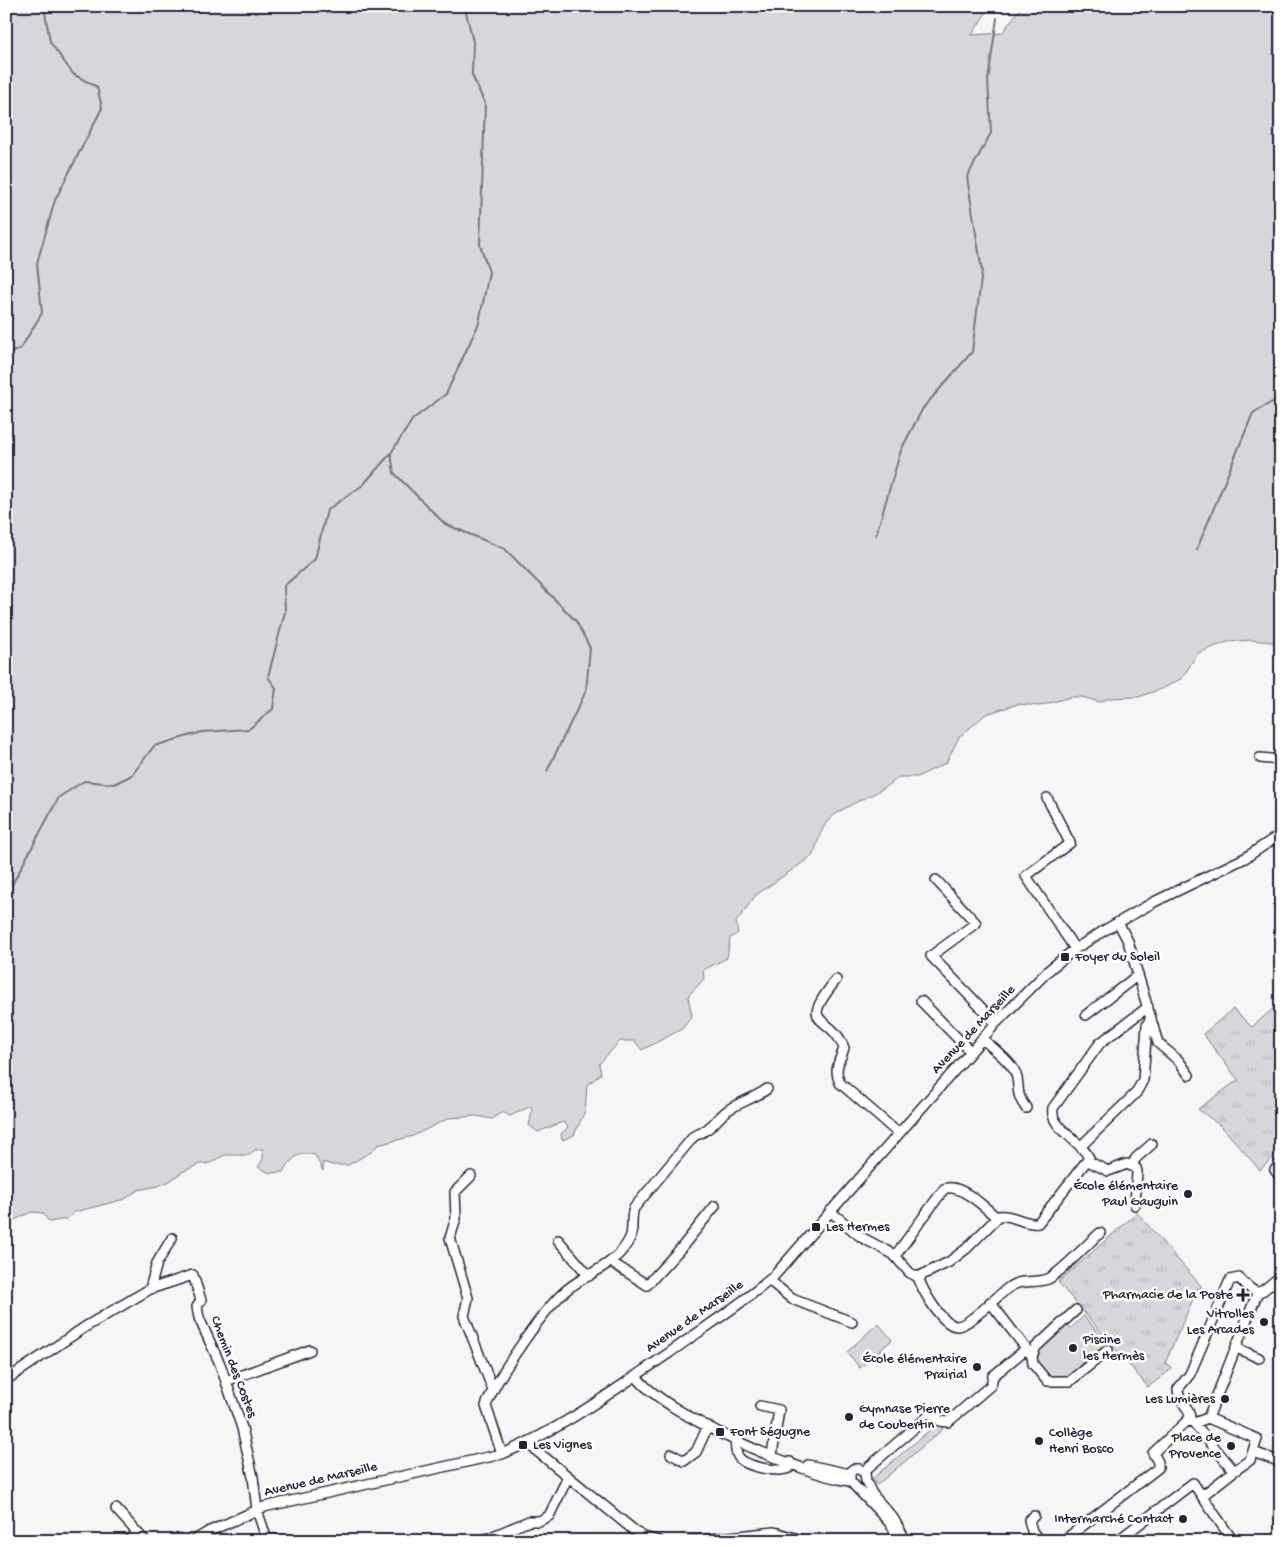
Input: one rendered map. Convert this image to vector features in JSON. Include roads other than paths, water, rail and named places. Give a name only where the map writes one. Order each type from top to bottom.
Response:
[{"type":"street","points":[[1260,758],[1281,760]]},
{"type":"street","points":[[1047,798],[1070,843],[1026,876],[1075,949]]},
{"type":"street","name":"Avenue de Marseille","points":[[193,1541],[210,1531],[257,1510],[304,1496],[502,1454],[527,1443],[636,1376],[741,1305],[769,1280],[996,1023],[1050,970],[1075,949],[1118,922],[1245,858],[1281,834]]},
{"type":"street","points":[[936,880],[976,923],[931,956],[996,1023]]},
{"type":"street","points":[[1118,922],[1128,941],[1158,1043],[1179,1061],[1189,1075]]},
{"type":"street","points":[[1086,1015],[1138,975]]},
{"type":"street","points":[[836,980],[820,1000],[817,1012],[822,1024],[841,1040],[844,1048],[836,1069],[837,1076],[840,1082],[898,1133]]},
{"type":"street","points":[[921,1001],[971,1052]]},
{"type":"street","points":[[1088,1161],[1086,1152],[1056,1122],[1052,1114],[1053,1108],[1100,1043],[1148,1007]]},
{"type":"street","points":[[1081,1146],[1136,1093],[1143,1080],[1147,1025],[1151,1018]]},
{"type":"street","points":[[982,1039],[1014,1068],[1018,1082],[1017,1092],[1026,1108]]},
{"type":"street","points":[[502,1454],[486,1406],[493,1390],[544,1312],[569,1288],[611,1262],[629,1239],[632,1231],[630,1219],[634,1208],[694,1136],[703,1132],[728,1110],[757,1097],[767,1089]]},
{"type":"street","points":[[1132,1165],[1136,1158],[1152,1144]]},
{"type":"street","points":[[1088,1161],[1108,1171],[1121,1165],[1132,1165]]},
{"type":"street","points":[[918,1277],[949,1262],[966,1250],[996,1218],[1005,1215],[1032,1224],[1038,1223],[1088,1161]]},
{"type":"street","points":[[1281,1163],[1275,1170],[1281,1178]]},
{"type":"street","points":[[1132,1165],[1137,1172],[1135,1205]]},
{"type":"street","points":[[471,1176],[455,1192],[456,1218],[450,1238],[468,1298],[464,1316],[493,1390]]},
{"type":"street","points":[[895,1256],[944,1189],[948,1187],[954,1188],[976,1200],[996,1218]]},
{"type":"street","points":[[611,1262],[647,1284],[682,1247],[715,1206]]},
{"type":"street","points":[[830,1211],[861,1237],[895,1256],[910,1273],[918,1277],[924,1294],[950,1324],[958,1326],[968,1322],[1010,1286],[1020,1281],[1047,1279],[1100,1233]]},
{"type":"street","points":[[6,1380],[85,1327],[150,1289],[157,1263],[172,1238]]},
{"type":"street","points":[[558,1240],[589,1276]]},
{"type":"street","name":"Chemin des Costes","points":[[150,1289],[193,1276],[201,1300],[198,1307],[199,1318],[226,1381],[246,1444],[257,1510],[266,1537],[284,1541]]},
{"type":"street","points":[[1208,1418],[1238,1349],[1257,1294],[1281,1276]]},
{"type":"street","points":[[1234,1471],[1192,1422],[1190,1412],[1178,1396],[1178,1389],[1190,1374],[1230,1280],[1239,1278],[1252,1292],[1257,1294]]},
{"type":"street","points":[[769,1280],[792,1299],[852,1322]]},
{"type":"street","points":[[990,1302],[1029,1352],[1034,1364],[1048,1380],[1070,1381],[1108,1350]]},
{"type":"street","points":[[864,1471],[931,1414],[934,1414],[940,1421],[948,1422],[990,1385],[993,1376],[1036,1347],[1076,1310]]},
{"type":"street","points":[[1238,1349],[1259,1358]]},
{"type":"street","points":[[226,1381],[310,1350]]},
{"type":"street","points":[[636,1376],[644,1387],[653,1394],[735,1440],[798,1467],[852,1480],[862,1485],[866,1481]]},
{"type":"street","points":[[760,1406],[779,1410],[780,1415],[772,1455]]},
{"type":"street","points":[[1063,1541],[1157,1470],[1158,1462],[1153,1453],[1192,1422],[1208,1418],[1257,1440],[1250,1460],[1202,1496]]},
{"type":"street","points":[[671,1454],[684,1460],[696,1452],[708,1426]]},
{"type":"street","points":[[735,1440],[736,1453],[741,1460],[774,1471],[789,1468],[790,1462]]},
{"type":"street","points":[[527,1443],[636,1532],[644,1537],[659,1541]]},
{"type":"street","points":[[1253,1452],[1281,1462]]},
{"type":"street","points":[[852,1480],[856,1469],[864,1471]]},
{"type":"street","points":[[864,1471],[872,1494],[893,1518],[906,1541]]},
{"type":"street","points":[[481,1541],[529,1521],[539,1521],[549,1516],[568,1477]]},
{"type":"street","points":[[852,1480],[890,1522],[901,1541]]},
{"type":"street","points":[[1117,1541],[1192,1483],[1233,1541]]},
{"type":"street","points":[[116,1509],[145,1541]]},
{"type":"street","points":[[1034,1516],[1029,1520],[1029,1526],[1039,1541]]},
{"type":"street","points":[[690,1541],[774,1532],[806,1541]]},
{"type":"street","points":[[128,1541],[137,1533]]},
{"type":"waterway","points":[[6,355],[21,348],[42,313],[37,263],[55,200],[102,108],[97,87],[73,74],[50,42],[44,6]]},
{"type":"waterway","points":[[6,896],[59,797],[84,781],[114,784],[132,775],[154,746],[202,732],[249,729],[273,709],[276,688],[268,677],[285,612],[284,586],[315,559],[327,510],[363,485],[391,453],[413,419],[446,394],[479,323],[489,272],[480,245],[485,104],[472,75],[473,42],[466,12],[468,6]]},
{"type":"waterway","points":[[876,535],[901,450],[923,408],[972,352],[982,271],[967,177],[991,133],[988,80],[997,18]]},
{"type":"waterway","points":[[1197,549],[1253,413],[1281,397]]},
{"type":"waterway","points":[[391,454],[394,473],[445,524],[505,549],[576,621],[590,648],[586,691],[547,771]]},
{"type":"place","name":"Foyer du Soleil","points":[[1065,957]]},
{"type":"place","name":"École élémentaire Paul Gauguin","points":[[1188,1194]]},
{"type":"place","name":"Les Hermes","points":[[816,1227]]},
{"type":"place","name":"Pharmacie de la Poste","points":[[1243,1295]]},
{"type":"place","name":"Vitrolles Les Arcades","points":[[1264,1322]]},
{"type":"place","name":"Piscine les Hermès","points":[[1073,1348]]},
{"type":"place","name":"École élémentaire Prairial","points":[[977,1367]]},
{"type":"place","name":"Les Lumières","points":[[1225,1399]]},
{"type":"place","name":"Gymnase Pierre de Coubertin","points":[[849,1417]]},
{"type":"place","name":"Font Ségugne","points":[[720,1432]]},
{"type":"place","name":"Collège Henri Bosco","points":[[1039,1441]]},
{"type":"place","name":"Les Vignes","points":[[523,1445]]},
{"type":"place","name":"Place de Provence","points":[[1231,1446]]},
{"type":"place","name":"Intermarché Contact","points":[[1183,1519]]}]
